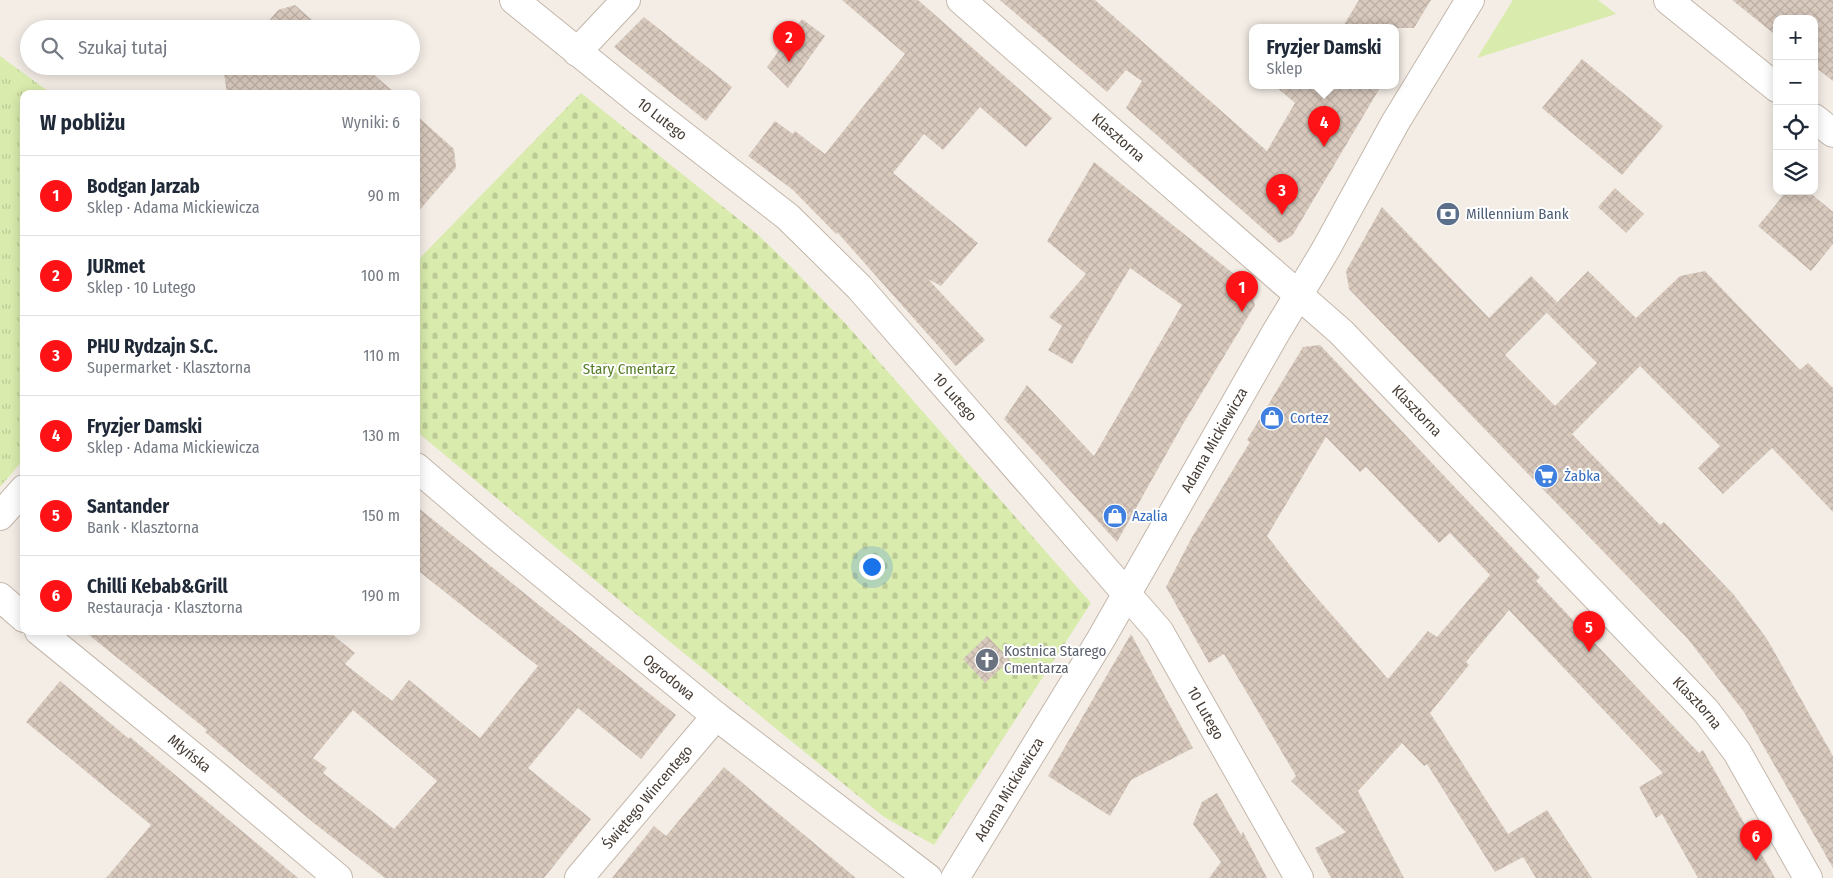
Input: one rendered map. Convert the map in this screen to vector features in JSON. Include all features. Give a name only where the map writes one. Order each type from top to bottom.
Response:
[{"type":"street","name":"10 Lutego","points":[[514,0],[577,52],[788,217],[859,287],[1099,564],[1127,592],[1159,631],[1299,878]]},
{"type":"street","points":[[577,52],[626,0]]},
{"type":"street","name":"Klasztorna","points":[[962,0],[1341,332],[1706,711],[1738,752],[1808,878]]},
{"type":"street","name":"Adama Mickiewicza","points":[[955,878],[1100,639],[1275,334],[1300,295],[1395,123],[1470,0]]},
{"type":"street","points":[[1668,0],[1773,85]]},
{"type":"street","points":[[1818,121],[1833,133]]},
{"type":"street","name":"Ogrodowa","points":[[420,470],[493,533],[716,716],[928,878]]},
{"type":"street","points":[[0,516],[20,494]]},
{"type":"street","points":[[0,597],[20,614]]},
{"type":"street","name":"Młyńska","points":[[44,635],[217,776],[338,878]]},
{"type":"street","name":"Świętego Wincentego","points":[[579,878],[716,716]]},
{"type":"green space","points":[[1513,0],[1598,0],[1616,14],[1477,58]]},
{"type":"green space","points":[[0,56],[20,71],[20,75],[26,75],[47,90],[20,90],[20,464],[0,487]]},
{"type":"green space","name":"Stary Cmentarz","points":[[581,93],[757,234],[787,263],[845,323],[1091,603],[934,845],[884,817],[420,434],[420,258]]},
{"type":"building","points":[[842,0],[918,0],[1052,118],[1026,147],[980,107],[943,150],[924,134],[893,173],[978,243],[941,286],[928,279],[985,340],[956,366],[837,232],[836,234],[793,190],[748,156],[775,121],[793,134],[795,131],[825,154],[905,54]]},
{"type":"building","points":[[1000,0],[1095,0],[1267,151],[1295,103],[1279,89],[1379,89],[1292,236],[1279,243],[1126,108],[1142,81],[1126,70],[1107,92]]},
{"type":"building","points":[[1359,0],[1431,0],[1414,28],[1399,28],[1399,24],[1344,24]]},
{"type":"building","points":[[1732,0],[1833,0],[1833,81],[1818,69],[1818,15],[1773,15],[1773,33]]},
{"type":"building","points":[[295,5],[312,20],[270,20],[278,10]]},
{"type":"building","points":[[644,17],[732,87],[706,121],[614,47]]},
{"type":"building","points":[[802,19],[825,36],[788,88],[767,67]]},
{"type":"building","points":[[1582,59],[1663,126],[1622,175],[1542,108]]},
{"type":"building","points":[[224,75],[374,75],[391,90],[226,90]]},
{"type":"building","points":[[420,119],[454,149],[456,168],[420,209]]},
{"type":"building","points":[[1094,162],[1249,286],[1255,305],[1183,424],[1117,542],[1004,419],[1027,385],[1094,456],[1182,305],[1130,268],[1072,364],[1048,350],[1062,326],[1049,317],[1086,274],[1047,241]]},
{"type":"building","points":[[1615,188],[1644,214],[1626,233],[1598,207]]},
{"type":"building","points":[[1784,195],[1813,195],[1833,212],[1833,244],[1811,271],[1758,226]]},
{"type":"building","points":[[1382,207],[1489,318],[1531,276],[1557,302],[1505,355],[1555,406],[1597,363],[1547,313],[1588,271],[1636,318],[1680,276],[1705,271],[1800,370],[1808,363],[1833,388],[1833,512],[1772,448],[1723,494],[1698,468],[1720,446],[1640,366],[1572,434],[1660,525],[1664,522],[1734,595],[1767,639],[1833,756],[1833,868],[1744,712],[1688,639],[1349,289],[1346,271]]},
{"type":"building","points":[[1320,345],[1540,577],[1536,581],[1699,753],[1703,750],[1775,878],[1698,878],[1662,814],[1656,818],[1639,787],[1663,773],[1509,610],[1466,662],[1469,665],[1430,713],[1508,834],[1547,810],[1592,878],[1536,878],[1523,857],[1495,872],[1427,764],[1424,766],[1402,743],[1358,791],[1404,878],[1331,878],[1315,848],[1346,832],[1291,781],[1296,776],[1224,654],[1209,663],[1166,587],[1192,537],[1250,442],[1247,440],[1303,347]],"holes":[[[1326,437],[1360,472],[1366,467],[1439,543],[1450,533],[1490,575],[1437,637],[1428,631],[1388,679],[1303,582],[1267,536]]]},
{"type":"building","points":[[420,509],[676,715],[641,759],[578,708],[528,768],[591,819],[544,878],[385,878],[315,824],[205,732],[207,730],[89,635],[333,635],[355,653],[345,664],[392,701],[409,680],[480,738],[538,666],[420,572]],"holes":[[[353,710],[437,781],[394,829],[323,773],[327,768],[313,758]]]},
{"type":"building","points":[[1131,634],[1193,748],[1131,780],[1110,816],[1048,776]]},
{"type":"building","name":"Kostnica Starego Cmentarza","points":[[987,636],[1010,660],[985,683],[963,659]]},
{"type":"building","points":[[60,681],[298,878],[106,878],[151,825],[26,722]]},
{"type":"building","points":[[724,767],[856,878],[612,878],[654,826],[666,836]]},
{"type":"building","points":[[1217,793],[1241,835],[1243,832],[1267,878],[1209,878],[1221,862],[1193,824],[1202,802]]},
{"type":"place","name":"JURmet","points":[[789,62]]},
{"type":"place","name":"Fryzjer Damski","points":[[1324,147]]},
{"type":"place","name":"Millennium Bank","points":[[1448,214]]},
{"type":"place","name":"PHU Rydzajn S.C.","points":[[1282,215]]},
{"type":"place","name":"Bodgan Jarzab","points":[[1242,312]]},
{"type":"place","name":"Cortez","points":[[1272,418]]},
{"type":"place","name":"Żabka","points":[[1546,476]]},
{"type":"place","name":"Azalia","points":[[1115,516]]},
{"type":"place","name":"Santander","points":[[1589,652]]},
{"type":"place","name":"Kostnica Starego Cmentarza","points":[[987,660]]},
{"type":"place","name":"Chilli Kebab&Grill","points":[[1756,861]]}]
